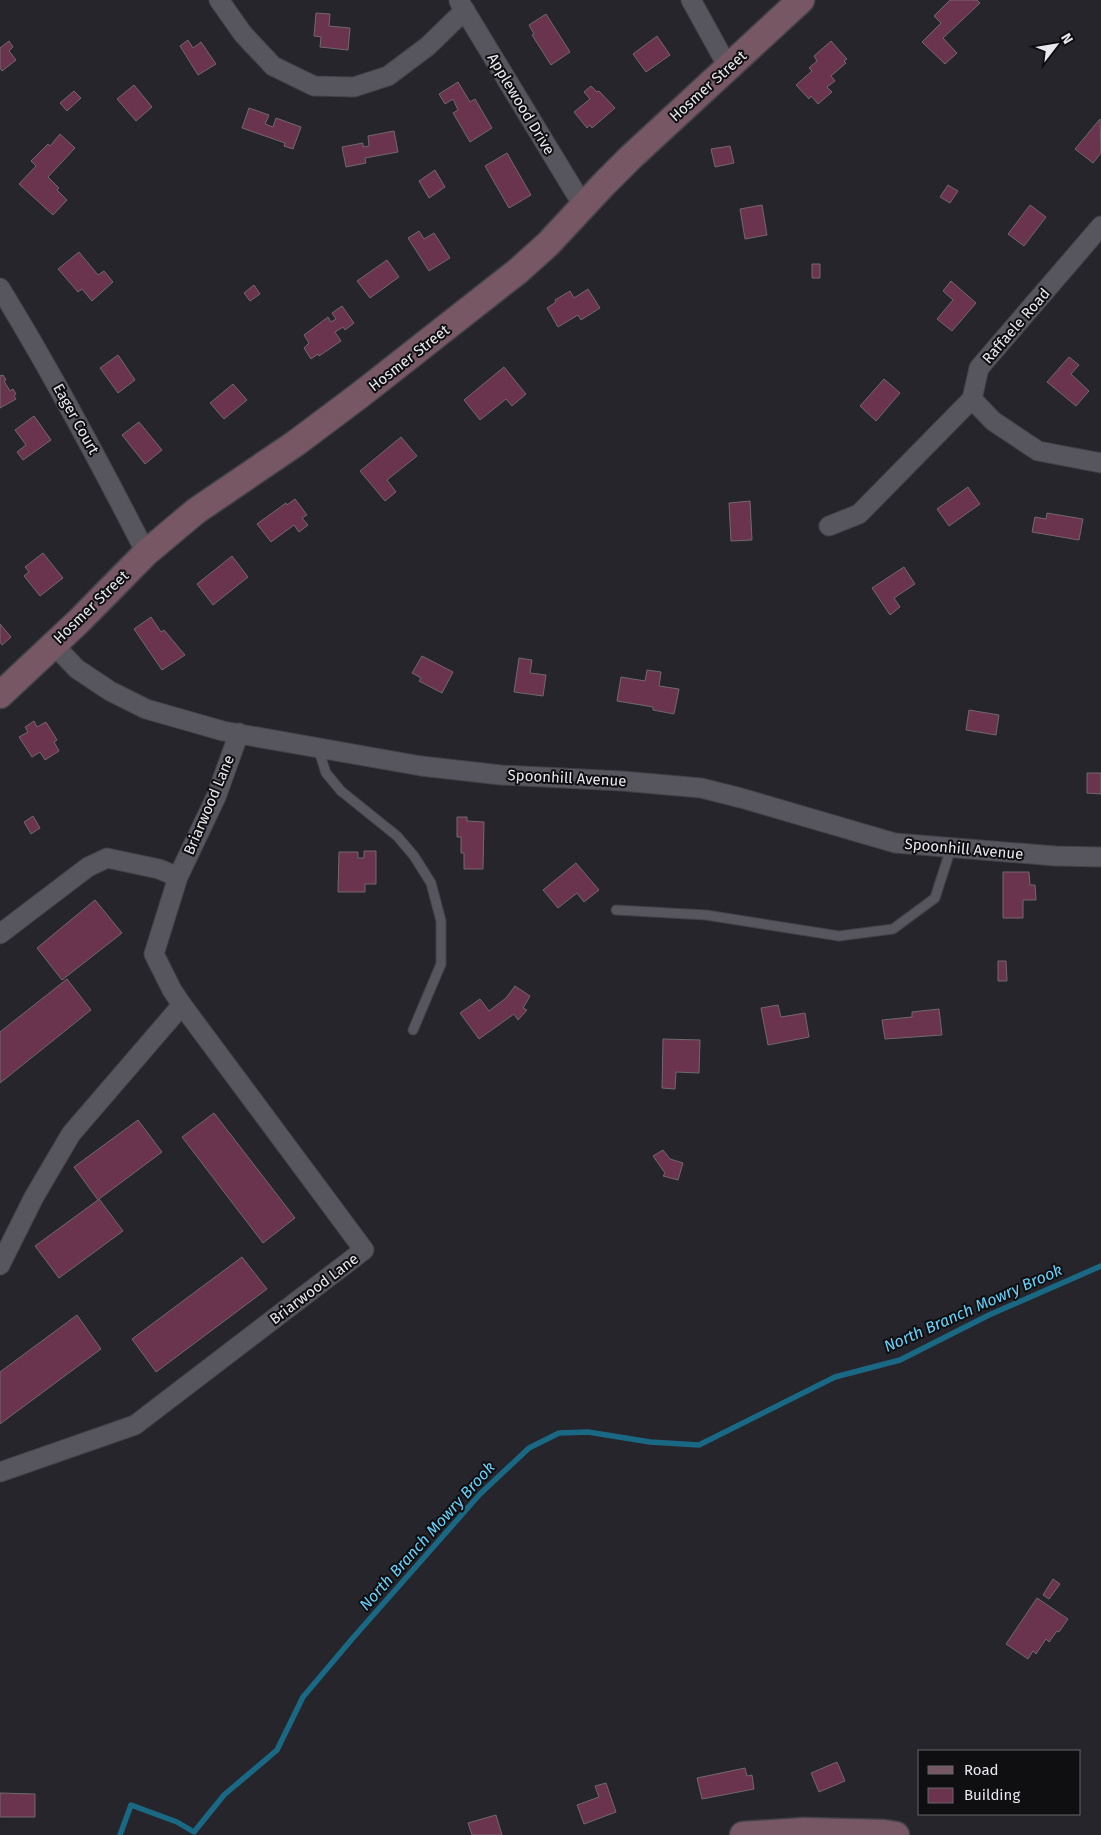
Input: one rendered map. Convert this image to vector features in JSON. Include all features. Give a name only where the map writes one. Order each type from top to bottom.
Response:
[{"type":"street","points":[[219,0],[243,34],[273,66],[314,86],[354,86],[388,76],[428,46],[462,5]]},
{"type":"street","points":[[691,0],[728,67]]},
{"type":"street","name":"Hosmer Street","points":[[0,695],[79,621],[146,552],[196,511],[296,443],[424,346],[518,271],[548,244],[631,157],[801,0]]},
{"type":"street","name":"Applewood Drive","points":[[462,5],[584,207]]},
{"type":"street","name":"Raffaele Road","points":[[972,399],[979,368],[1101,226]]},
{"type":"street","name":"Eager Court","points":[[0,288],[90,444],[146,552]]},
{"type":"street","points":[[829,526],[859,514],[972,399],[993,421],[1038,451],[1101,463]]},
{"type":"street","name":"Spoonhill Avenue","points":[[53,644],[77,669],[110,692],[154,711],[184,721],[239,733],[390,761],[469,771],[702,788],[895,843],[1055,856],[1101,857]]},
{"type":"street","name":"Briarwood Lane","points":[[0,1472],[135,1426],[364,1250],[182,1006],[154,954],[178,877],[216,796],[239,733]]},
{"type":"street","points":[[0,934],[88,867],[107,858],[159,869],[178,877]]},
{"type":"street","points":[[0,1265],[34,1197],[71,1134],[182,1006]]},
{"type":"street","points":[[743,1835],[804,1831],[896,1835]]},
{"type":"lane","points":[[318,748],[326,772],[341,791],[397,836],[414,856],[430,884],[441,921],[441,964],[413,1030]]},
{"type":"lane","points":[[616,910],[706,914],[839,936],[893,929],[935,898],[951,848]]},
{"type":"building","points":[[950,0],[977,0],[980,3],[943,38],[957,53],[945,64],[922,42],[941,23],[934,16]]},
{"type":"building","points":[[316,13],[330,14],[329,26],[350,28],[348,50],[320,47],[321,37],[314,36]]},
{"type":"building","points":[[546,14],[570,52],[551,65],[532,35],[534,34],[529,25]]},
{"type":"building","points":[[657,36],[670,55],[646,72],[633,54]]},
{"type":"building","points":[[188,40],[193,48],[201,42],[216,64],[198,75],[180,46]]},
{"type":"building","points":[[9,41],[13,47],[9,51],[16,60],[2,71],[0,68],[0,48]]},
{"type":"building","points":[[831,41],[847,59],[844,61],[846,63],[831,76],[835,81],[827,87],[832,92],[818,104],[811,96],[809,99],[796,85],[812,71],[809,68],[817,61],[814,56]]},
{"type":"building","points":[[458,82],[470,102],[475,99],[492,128],[470,142],[453,113],[458,110],[453,99],[445,104],[439,94]]},
{"type":"building","points":[[134,85],[152,107],[136,121],[117,99]]},
{"type":"building","points":[[591,86],[597,92],[599,91],[615,108],[592,128],[590,125],[587,128],[574,112],[590,99],[584,92]]},
{"type":"building","points":[[74,91],[81,98],[67,111],[60,103]]},
{"type":"building","points":[[249,108],[269,115],[265,124],[273,127],[276,118],[301,127],[293,149],[284,146],[285,143],[242,128]]},
{"type":"building","points":[[1100,119],[1101,153],[1093,163],[1075,149]]},
{"type":"building","points":[[394,131],[398,152],[365,158],[366,163],[346,167],[342,147],[363,143],[363,147],[369,146],[368,136]]},
{"type":"building","points":[[60,134],[75,148],[48,177],[67,200],[53,215],[19,184],[36,166],[31,161],[48,144],[50,146]]},
{"type":"building","points":[[730,146],[734,163],[715,167],[711,149]]},
{"type":"building","points":[[507,153],[531,195],[509,208],[485,166]]},
{"type":"building","points":[[435,170],[445,187],[429,198],[419,181]]},
{"type":"building","points":[[948,185],[958,191],[950,203],[940,197]]},
{"type":"building","points":[[762,205],[767,235],[745,239],[740,209]]},
{"type":"building","points":[[1030,205],[1046,217],[1024,246],[1008,234]]},
{"type":"building","points":[[419,231],[424,239],[434,233],[450,258],[429,271],[408,238]]},
{"type":"building","points":[[79,252],[98,275],[104,271],[113,282],[92,301],[82,289],[78,292],[58,269]]},
{"type":"building","points":[[387,260],[399,277],[370,298],[357,281]]},
{"type":"building","points":[[812,264],[820,264],[820,278],[812,278]]},
{"type":"building","points":[[951,281],[976,303],[952,331],[937,319],[953,300],[943,291]]},
{"type":"building","points":[[254,285],[260,294],[250,301],[244,293]]},
{"type":"building","points":[[588,289],[600,308],[581,320],[578,315],[558,327],[547,308],[556,302],[555,300],[570,291],[574,298]]},
{"type":"building","points":[[342,306],[354,323],[345,330],[343,327],[335,332],[341,341],[319,356],[318,354],[311,359],[304,348],[309,343],[304,335],[328,317],[331,322],[336,319],[332,313]]},
{"type":"building","points":[[118,355],[135,380],[118,393],[100,368]]},
{"type":"building","points":[[1069,357],[1079,365],[1071,374],[1089,391],[1076,406],[1047,382]]},
{"type":"building","points":[[504,367],[526,394],[512,406],[506,399],[480,420],[464,400]]},
{"type":"building","points":[[0,375],[3,375],[10,391],[13,389],[16,399],[0,408]]},
{"type":"building","points":[[884,379],[900,393],[876,421],[860,406]]},
{"type":"building","points":[[233,384],[247,400],[224,419],[210,403]]},
{"type":"building","points":[[34,416],[51,440],[23,460],[17,452],[26,445],[15,430]]},
{"type":"building","points":[[139,422],[162,450],[145,464],[122,435]]},
{"type":"building","points":[[401,437],[417,456],[387,480],[396,492],[385,501],[360,471]]},
{"type":"building","points":[[968,487],[980,504],[949,526],[937,509]]},
{"type":"building","points":[[295,499],[307,515],[302,518],[308,525],[299,532],[294,525],[271,542],[257,524],[286,503],[287,505]]},
{"type":"building","points":[[750,501],[752,540],[731,541],[729,503]]},
{"type":"building","points":[[1047,513],[1083,519],[1079,540],[1032,532],[1035,517],[1046,519]]},
{"type":"building","points":[[43,553],[63,578],[40,596],[24,576],[29,572],[25,567]]},
{"type":"building","points":[[232,556],[248,577],[213,605],[197,584]]},
{"type":"building","points":[[904,567],[915,584],[894,598],[900,607],[890,615],[872,588]]},
{"type":"building","points":[[151,617],[161,632],[164,630],[185,655],[162,670],[134,629]]},
{"type":"building","points":[[0,624],[11,637],[2,645],[0,642]]},
{"type":"building","points":[[422,656],[453,672],[442,693],[419,681],[421,678],[412,673]]},
{"type":"building","points":[[519,658],[532,660],[530,673],[546,675],[543,696],[514,692]]},
{"type":"building","points":[[647,670],[661,672],[659,686],[679,689],[674,714],[653,710],[653,707],[617,701],[621,677],[645,681]]},
{"type":"building","points":[[969,710],[999,715],[996,735],[966,730]]},
{"type":"building","points":[[34,721],[37,727],[46,722],[57,740],[54,742],[59,751],[45,760],[40,752],[32,757],[19,737],[28,732],[25,727]]},
{"type":"building","points":[[1087,773],[1101,773],[1101,794],[1087,793]]},
{"type":"building","points":[[33,816],[40,828],[31,834],[24,822]]},
{"type":"building","points":[[457,817],[467,817],[467,821],[484,822],[483,869],[464,869],[461,837],[457,837]]},
{"type":"building","points":[[364,851],[376,851],[376,884],[365,884],[365,892],[338,892],[339,852],[358,852],[358,858],[364,858]]},
{"type":"building","points":[[576,863],[599,890],[584,902],[577,893],[558,908],[543,890]]},
{"type":"building","points":[[1003,872],[1029,872],[1030,885],[1035,885],[1036,900],[1023,900],[1023,918],[1003,918]]},
{"type":"building","points":[[95,900],[122,933],[62,980],[37,948]]},
{"type":"building","points":[[998,961],[1006,961],[1007,981],[998,981]]},
{"type":"building","points":[[67,979],[91,1010],[0,1083],[0,1032]]},
{"type":"building","points":[[515,986],[530,996],[523,1008],[527,1010],[518,1020],[514,1014],[479,1039],[460,1013],[480,999],[489,1011],[506,998]]},
{"type":"building","points":[[778,1005],[781,1017],[805,1013],[809,1037],[768,1045],[761,1008]]},
{"type":"building","points":[[939,1009],[942,1035],[885,1039],[882,1020],[912,1017],[912,1012]]},
{"type":"building","points":[[663,1039],[700,1040],[699,1073],[676,1072],[675,1089],[662,1088]]},
{"type":"building","points":[[214,1113],[295,1218],[263,1243],[182,1137]]},
{"type":"building","points":[[138,1120],[162,1152],[99,1199],[123,1231],[59,1278],[35,1246],[98,1200],[74,1167]]},
{"type":"building","points":[[663,1150],[670,1159],[683,1163],[678,1180],[663,1176],[665,1173],[653,1156]]},
{"type":"building","points":[[242,1257],[267,1289],[156,1372],[132,1339]]},
{"type":"building","points":[[77,1315],[101,1349],[0,1424],[0,1372]]},
{"type":"building","points":[[1053,1579],[1060,1584],[1049,1599],[1043,1595]]},
{"type":"building","points":[[1037,1598],[1068,1619],[1049,1642],[1046,1639],[1036,1654],[1033,1651],[1028,1659],[1006,1644]]},
{"type":"building","points":[[837,1762],[845,1781],[819,1792],[811,1773]]},
{"type":"building","points":[[745,1768],[747,1776],[752,1775],[754,1789],[702,1799],[697,1778]]},
{"type":"building","points":[[606,1783],[616,1812],[584,1824],[577,1805],[599,1797],[595,1786]]},
{"type":"building","points":[[0,1793],[35,1794],[35,1817],[0,1817]]},
{"type":"building","points":[[496,1815],[502,1835],[472,1835],[468,1823]]},
{"type":"waterway","name":"North Branch Mowry Brook","points":[[120,1835],[131,1805],[177,1822],[194,1832],[224,1795],[277,1750],[303,1697],[480,1494],[529,1448],[559,1433],[588,1432],[650,1442],[699,1445],[835,1377],[900,1360],[989,1315],[1101,1266]]}]
